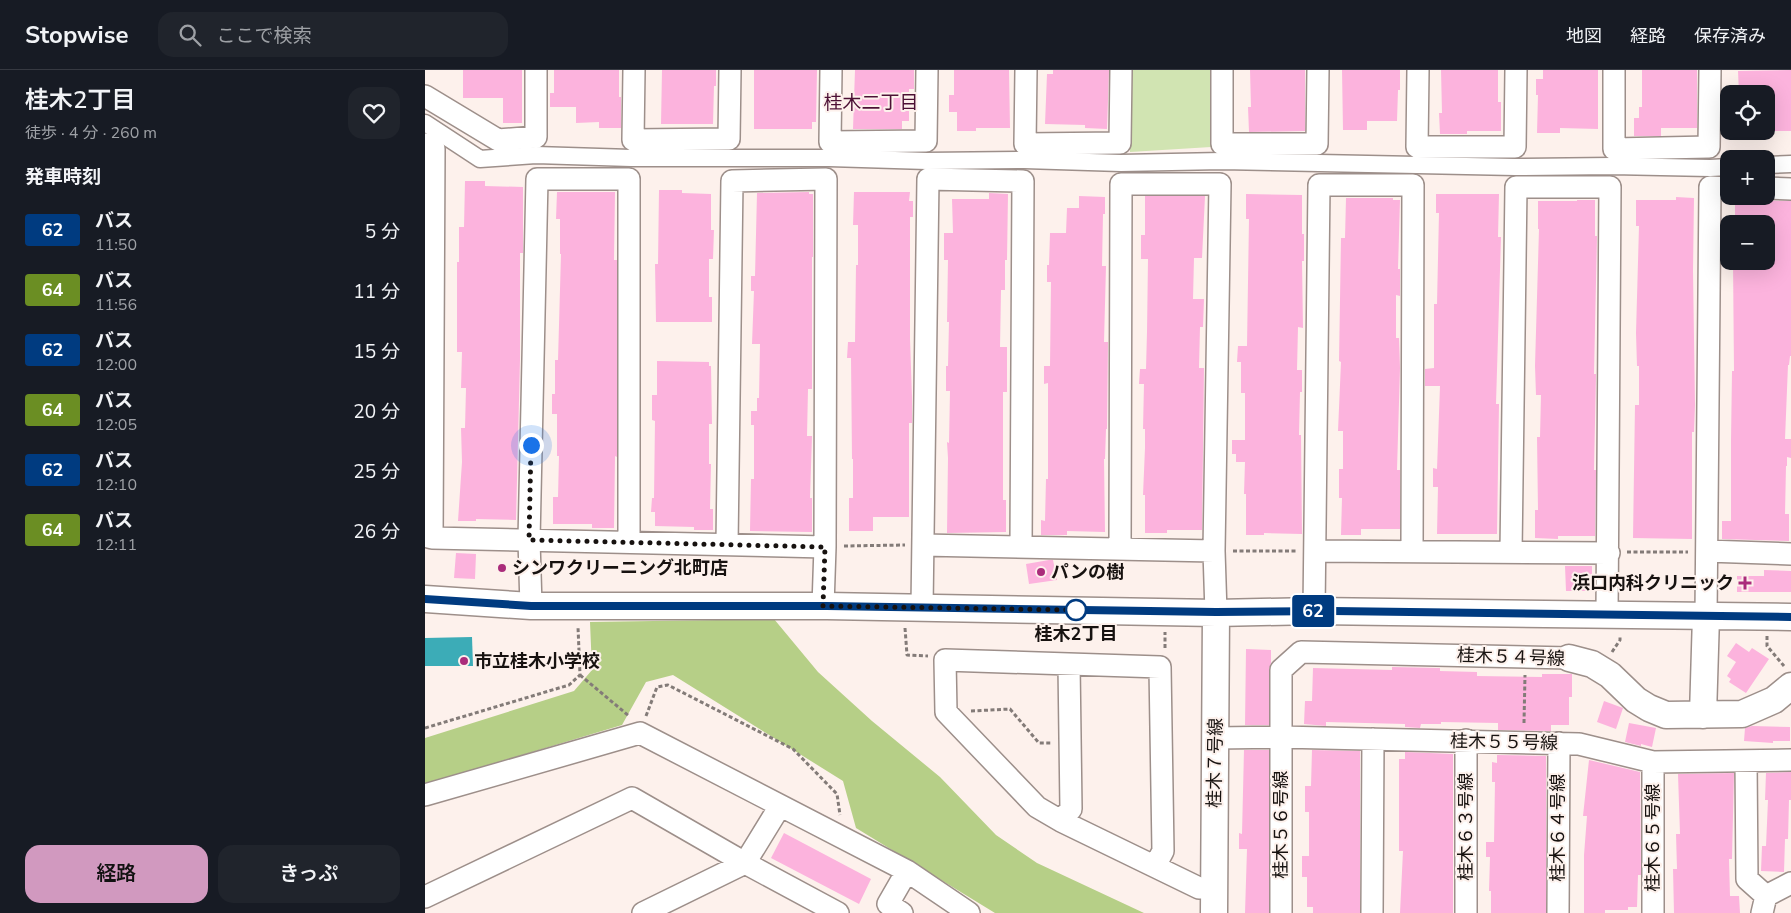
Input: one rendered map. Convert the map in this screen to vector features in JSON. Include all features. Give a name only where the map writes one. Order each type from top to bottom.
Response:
[{"type":"street","points":[[425,96],[498,140],[536,137],[536,70]]},
{"type":"street","points":[[634,70],[633,140],[729,139],[730,70]]},
{"type":"street","points":[[831,70],[830,142],[926,141],[927,70]]},
{"type":"street","points":[[1025,70],[1025,144],[1120,143],[1121,70]]},
{"type":"street","points":[[1222,70],[1222,144],[1317,144],[1318,70]]},
{"type":"street","points":[[1418,70],[1417,147],[1515,147],[1516,70]]},
{"type":"street","points":[[1614,70],[1614,149],[1709,147],[1710,70]]},
{"type":"street","points":[[425,123],[480,159],[536,156],[661,159],[1024,160],[1121,163],[1221,160],[1515,167],[1720,167]]},
{"type":"street","points":[[425,144],[434,149],[429,338],[429,537],[825,547]]},
{"type":"street","points":[[1775,165],[1791,164]]},
{"type":"street","points":[[531,606],[529,540],[537,178],[629,179],[629,542]]},
{"type":"street","points":[[727,544],[732,181],[826,179],[825,547],[823,606]]},
{"type":"street","points":[[913,607],[923,545],[928,179],[1023,181],[1021,547]]},
{"type":"street","points":[[1120,549],[1121,184],[1220,184],[1215,551],[1216,612]]},
{"type":"street","points":[[1314,611],[1319,185],[1413,186],[1412,551]]},
{"type":"street","points":[[1511,552],[1516,187],[1610,187],[1609,552],[1614,614]]},
{"type":"street","points":[[1703,715],[1707,552],[1710,187],[1720,188]]},
{"type":"street","points":[[1775,188],[1791,189]]},
{"type":"street","points":[[923,545],[1215,551]]},
{"type":"street","points":[[1315,551],[1609,552]]},
{"type":"street","points":[[1707,552],[1791,554]]},
{"type":"street","points":[[425,599],[531,606],[823,606],[1166,612],[1314,611],[1779,616]]},
{"type":"street","name":"桂木７号線","points":[[1214,901],[1216,612]]},
{"type":"street","name":"桂木５４号線","points":[[1281,737],[1281,670],[1301,652],[1569,658],[1592,664],[1610,675],[1636,700],[1649,708],[1667,715],[1742,714],[1774,700],[1788,677]]},
{"type":"street","points":[[1155,866],[1163,851],[1160,667],[945,660],[946,712],[1037,807],[1061,821],[1199,888],[1214,901]]},
{"type":"street","points":[[1061,821],[1071,809],[1069,664]]},
{"type":"street","points":[[425,795],[639,733],[907,871],[969,913]]},
{"type":"street","name":"桂木５５号線","points":[[1215,738],[1281,737],[1559,743],[1579,744],[1653,762],[1791,760]]},
{"type":"street","name":"桂木５６号線","points":[[1281,737],[1281,913]]},
{"type":"street","points":[[1372,913],[1373,739]]},
{"type":"street","name":"桂木６３号線","points":[[1466,740],[1466,913]]},
{"type":"street","name":"桂木６４号線","points":[[1558,913],[1559,743]]},
{"type":"street","points":[[1746,761],[1747,879],[1764,904],[1791,883]]},
{"type":"street","name":"桂木６５号線","points":[[1653,762],[1653,913]]},
{"type":"street","points":[[425,897],[632,798],[745,863],[838,913]]},
{"type":"street","points":[[643,913],[745,863],[780,806]]},
{"type":"street","points":[[903,913],[888,904],[907,871]]},
{"type":"path","points":[[825,547],[923,545]]},
{"type":"path","points":[[1215,551],[1315,551]]},
{"type":"path","points":[[1609,552],[1707,552]]},
{"type":"path","points":[[913,607],[907,655],[935,656],[945,660]]},
{"type":"path","points":[[1160,667],[1164,660],[1166,612]]},
{"type":"path","points":[[1600,669],[1620,640],[1614,614]]},
{"type":"path","points":[[1779,616],[1767,646],[1788,677]]},
{"type":"path","points":[[578,619],[580,675],[634,720],[639,733]]},
{"type":"path","points":[[425,728],[569,685],[580,675]]},
{"type":"path","points":[[639,733],[657,687],[667,685],[793,749],[837,794],[845,839]]},
{"type":"path","points":[[1524,721],[1525,700]]},
{"type":"path","points":[[946,712],[1010,709],[1039,743],[1070,743]]},
{"type":"green space","points":[[1130,70],[1212,70],[1211,147],[1130,152]]},
{"type":"green space","points":[[774,619],[818,672],[872,721],[940,777],[996,835],[1037,863],[1144,913],[995,913],[856,828],[843,781],[673,675],[646,682],[622,725],[425,784],[425,738],[574,691],[592,670],[590,622]]},
{"type":"water","points":[[472,637],[473,666],[425,666],[425,638]]},
{"type":"building","points":[[463,70],[522,70],[522,123],[503,123],[503,98],[463,98]]},
{"type":"building","points":[[554,70],[619,70],[621,128],[599,128],[599,122],[576,123],[576,107],[550,107],[550,93],[554,93]]},
{"type":"building","points":[[662,70],[716,70],[713,124],[661,124]]},
{"type":"building","points":[[754,70],[817,70],[816,122],[812,122],[812,129],[754,129]]},
{"type":"building","points":[[855,70],[914,70],[914,89],[909,89],[909,121],[902,121],[902,129],[853,129]]},
{"type":"building","points":[[954,70],[1009,70],[1010,128],[976,128],[976,131],[957,131],[957,112],[949,112],[949,95],[954,95]]},
{"type":"building","points":[[1053,70],[1109,70],[1107,129],[1085,128],[1085,125],[1045,124],[1047,74],[1053,74]]},
{"type":"building","points":[[1250,70],[1305,70],[1305,131],[1249,132],[1248,107],[1251,107]]},
{"type":"building","points":[[1342,70],[1400,70],[1397,121],[1367,121],[1367,130],[1343,130]]},
{"type":"building","points":[[1441,70],[1498,70],[1498,102],[1501,102],[1501,131],[1467,131],[1467,134],[1440,134],[1439,113],[1442,113]]},
{"type":"building","points":[[1543,70],[1598,70],[1598,129],[1560,128],[1560,133],[1537,133],[1538,95],[1536,95],[1536,79],[1543,79]]},
{"type":"building","points":[[1642,70],[1697,70],[1697,128],[1661,128],[1661,136],[1634,136],[1634,118],[1639,118],[1639,107],[1642,107]]},
{"type":"building","points":[[1791,70],[1791,131],[1775,131],[1775,85],[1739,85],[1738,71]]},
{"type":"building","points":[[465,181],[485,181],[485,186],[523,187],[523,253],[520,253],[520,360],[516,520],[476,519],[476,521],[458,521],[462,462],[461,428],[465,428],[466,388],[461,388],[462,352],[457,352],[457,262],[459,262],[459,227],[464,227]]},
{"type":"building","points":[[659,190],[682,190],[682,193],[711,194],[711,230],[714,230],[713,259],[709,259],[709,297],[712,297],[712,322],[656,322],[655,264],[658,264]]},
{"type":"building","points":[[557,192],[615,192],[614,260],[617,260],[617,457],[615,456],[614,528],[592,528],[592,524],[553,524],[553,497],[558,497],[559,456],[557,456],[557,414],[552,414],[552,394],[555,394],[555,360],[558,360],[561,254],[560,219],[556,219]]},
{"type":"building","points":[[809,192],[809,194],[813,194],[812,389],[808,389],[807,436],[812,436],[810,498],[812,498],[812,532],[750,531],[751,479],[754,479],[754,425],[751,425],[751,411],[757,411],[757,398],[759,398],[760,344],[752,344],[754,291],[751,291],[751,276],[755,276],[757,193]]},
{"type":"building","points":[[854,192],[910,192],[909,201],[913,201],[913,217],[910,217],[912,423],[909,423],[909,517],[873,517],[873,531],[849,531],[849,498],[853,498],[853,459],[851,358],[847,358],[848,342],[855,342],[856,265],[858,265],[858,225],[853,225]]},
{"type":"building","points":[[989,193],[1008,194],[1007,260],[1005,260],[1005,290],[1001,290],[1000,347],[1007,347],[1007,392],[1003,392],[1003,500],[1006,500],[1006,532],[947,533],[947,442],[949,443],[950,391],[946,391],[949,322],[947,322],[948,260],[944,260],[944,233],[953,233],[952,199],[989,199]]},
{"type":"building","points":[[1246,194],[1302,195],[1302,234],[1304,234],[1304,261],[1302,261],[1303,328],[1298,327],[1297,370],[1302,370],[1299,435],[1301,435],[1302,534],[1264,533],[1264,535],[1246,535],[1245,462],[1236,462],[1236,454],[1232,454],[1232,440],[1245,440],[1245,393],[1241,393],[1241,362],[1237,362],[1238,346],[1247,346],[1249,219],[1246,219]]},
{"type":"building","points":[[1436,194],[1499,194],[1498,237],[1501,237],[1496,404],[1499,404],[1497,534],[1437,534],[1438,487],[1433,487],[1433,468],[1437,469],[1440,386],[1425,386],[1425,369],[1434,368],[1434,304],[1437,304],[1439,213],[1436,213]]},
{"type":"building","points":[[1079,196],[1105,197],[1102,266],[1106,266],[1104,342],[1108,342],[1107,429],[1104,459],[1105,532],[1067,531],[1067,535],[1041,535],[1041,520],[1045,521],[1046,479],[1048,479],[1048,383],[1044,384],[1044,366],[1050,366],[1051,282],[1047,282],[1047,265],[1049,265],[1050,233],[1066,233],[1067,208],[1079,208]]},
{"type":"building","points":[[1145,196],[1205,196],[1202,258],[1194,258],[1193,299],[1204,299],[1203,327],[1200,327],[1199,368],[1204,368],[1202,530],[1167,530],[1167,533],[1145,533],[1145,495],[1143,495],[1145,448],[1145,429],[1143,429],[1144,384],[1139,384],[1140,369],[1146,369],[1148,259],[1141,259],[1141,235],[1145,235]]},
{"type":"building","points":[[1676,197],[1694,198],[1695,405],[1694,432],[1692,432],[1692,539],[1633,538],[1635,405],[1639,405],[1639,366],[1637,366],[1636,333],[1639,226],[1636,226],[1636,200],[1676,200]]},
{"type":"building","points":[[1346,198],[1393,198],[1393,200],[1400,200],[1398,269],[1400,269],[1400,296],[1396,295],[1396,338],[1399,338],[1400,368],[1397,470],[1400,470],[1400,529],[1361,529],[1361,535],[1341,535],[1342,498],[1339,498],[1339,469],[1343,469],[1343,431],[1338,431],[1341,362],[1339,361],[1341,238],[1345,238]]},
{"type":"building","points":[[1595,200],[1595,236],[1597,236],[1594,374],[1596,374],[1595,536],[1558,536],[1558,539],[1535,538],[1535,510],[1538,510],[1537,437],[1540,437],[1541,395],[1536,395],[1535,366],[1539,229],[1538,201]]},
{"type":"building","points":[[1775,201],[1791,201],[1791,356],[1788,365],[1785,439],[1791,439],[1791,458],[1787,457],[1786,466],[1785,514],[1789,514],[1789,541],[1722,539],[1722,521],[1731,521],[1732,371],[1734,371],[1733,270],[1775,270],[1775,215],[1735,215],[1735,205],[1775,205]]},
{"type":"building","points":[[657,361],[709,362],[709,366],[711,366],[712,424],[709,424],[709,464],[711,464],[710,509],[713,509],[713,530],[694,530],[694,527],[655,526],[655,512],[651,512],[652,498],[654,498],[655,421],[652,420],[652,395],[657,395]]},
{"type":"building","points":[[456,553],[476,554],[475,579],[454,578]]},
{"type":"building","name":"パンの樹","points":[[1053,560],[1057,580],[1029,584],[1026,564]]},
{"type":"building","points":[[1565,566],[1592,566],[1592,591],[1566,591]]},
{"type":"building","points":[[1764,570],[1791,571],[1791,592],[1737,592],[1737,576],[1764,576]]},
{"type":"building","points":[[1736,643],[1749,652],[1752,648],[1769,659],[1746,693],[1729,682],[1731,679],[1727,676],[1736,662],[1727,656]]},
{"type":"building","points":[[1246,649],[1271,650],[1269,725],[1245,725]]},
{"type":"building","points":[[1392,667],[1440,668],[1440,671],[1477,672],[1477,676],[1542,677],[1542,674],[1572,674],[1572,697],[1569,697],[1569,725],[1551,725],[1551,731],[1498,730],[1498,723],[1441,722],[1441,724],[1421,724],[1420,728],[1405,727],[1405,724],[1326,722],[1326,726],[1304,724],[1305,701],[1312,701],[1313,668],[1392,670]]},
{"type":"building","points":[[1604,701],[1623,708],[1616,729],[1597,722]]},
{"type":"building","points":[[1629,723],[1656,728],[1652,747],[1625,742]]},
{"type":"building","points":[[1752,726],[1790,727],[1790,741],[1773,741],[1773,743],[1744,741],[1745,728]]},
{"type":"building","points":[[1244,750],[1269,750],[1269,913],[1245,913],[1247,849],[1239,849],[1239,833],[1242,834]]},
{"type":"building","points":[[1312,750],[1360,751],[1360,913],[1313,913],[1313,907],[1307,907],[1307,877],[1302,877],[1302,856],[1309,856],[1309,812],[1305,812],[1305,786],[1311,786]]},
{"type":"building","points":[[1405,752],[1453,754],[1453,913],[1400,913],[1403,851],[1399,851],[1399,759],[1405,759]]},
{"type":"building","points":[[1497,755],[1546,756],[1546,913],[1491,913],[1491,891],[1489,891],[1490,857],[1486,857],[1486,842],[1494,842],[1495,782],[1492,782],[1492,762],[1497,763]]},
{"type":"building","points":[[1589,760],[1640,772],[1641,875],[1638,875],[1637,907],[1628,907],[1628,910],[1605,910],[1605,913],[1584,913],[1584,855],[1587,816],[1583,816]]},
{"type":"building","points":[[1791,772],[1791,800],[1789,800],[1788,839],[1785,839],[1784,872],[1761,871],[1762,846],[1766,846],[1768,800],[1765,800],[1766,773]]},
{"type":"building","points":[[1734,773],[1732,859],[1729,859],[1730,896],[1739,896],[1740,913],[1674,913],[1673,869],[1677,869],[1676,834],[1680,834],[1678,774]]},
{"type":"building","points":[[784,833],[871,879],[859,904],[771,858]]},
{"type":"bus line","name":"62","points":[[425,599],[531,606],[827,606],[1216,612],[1333,611],[1791,617]]},
{"type":"place","name":"シンワクリーニング北町店","points":[[502,568]]},
{"type":"place","name":"パンの樹","points":[[1041,572]]},
{"type":"place","name":"浜口内科クリニック","points":[[1745,583]]},
{"type":"place","name":"桂木2丁目","points":[[1076,610]]},
{"type":"place","name":"市立桂木小学校","points":[[464,661]]},
{"type":"district","name":"桂木二丁目","points":[[871,102]]},
{"type":"route","points":[[531,445],[529,540],[825,547],[823,606],[1076,610]]}]
